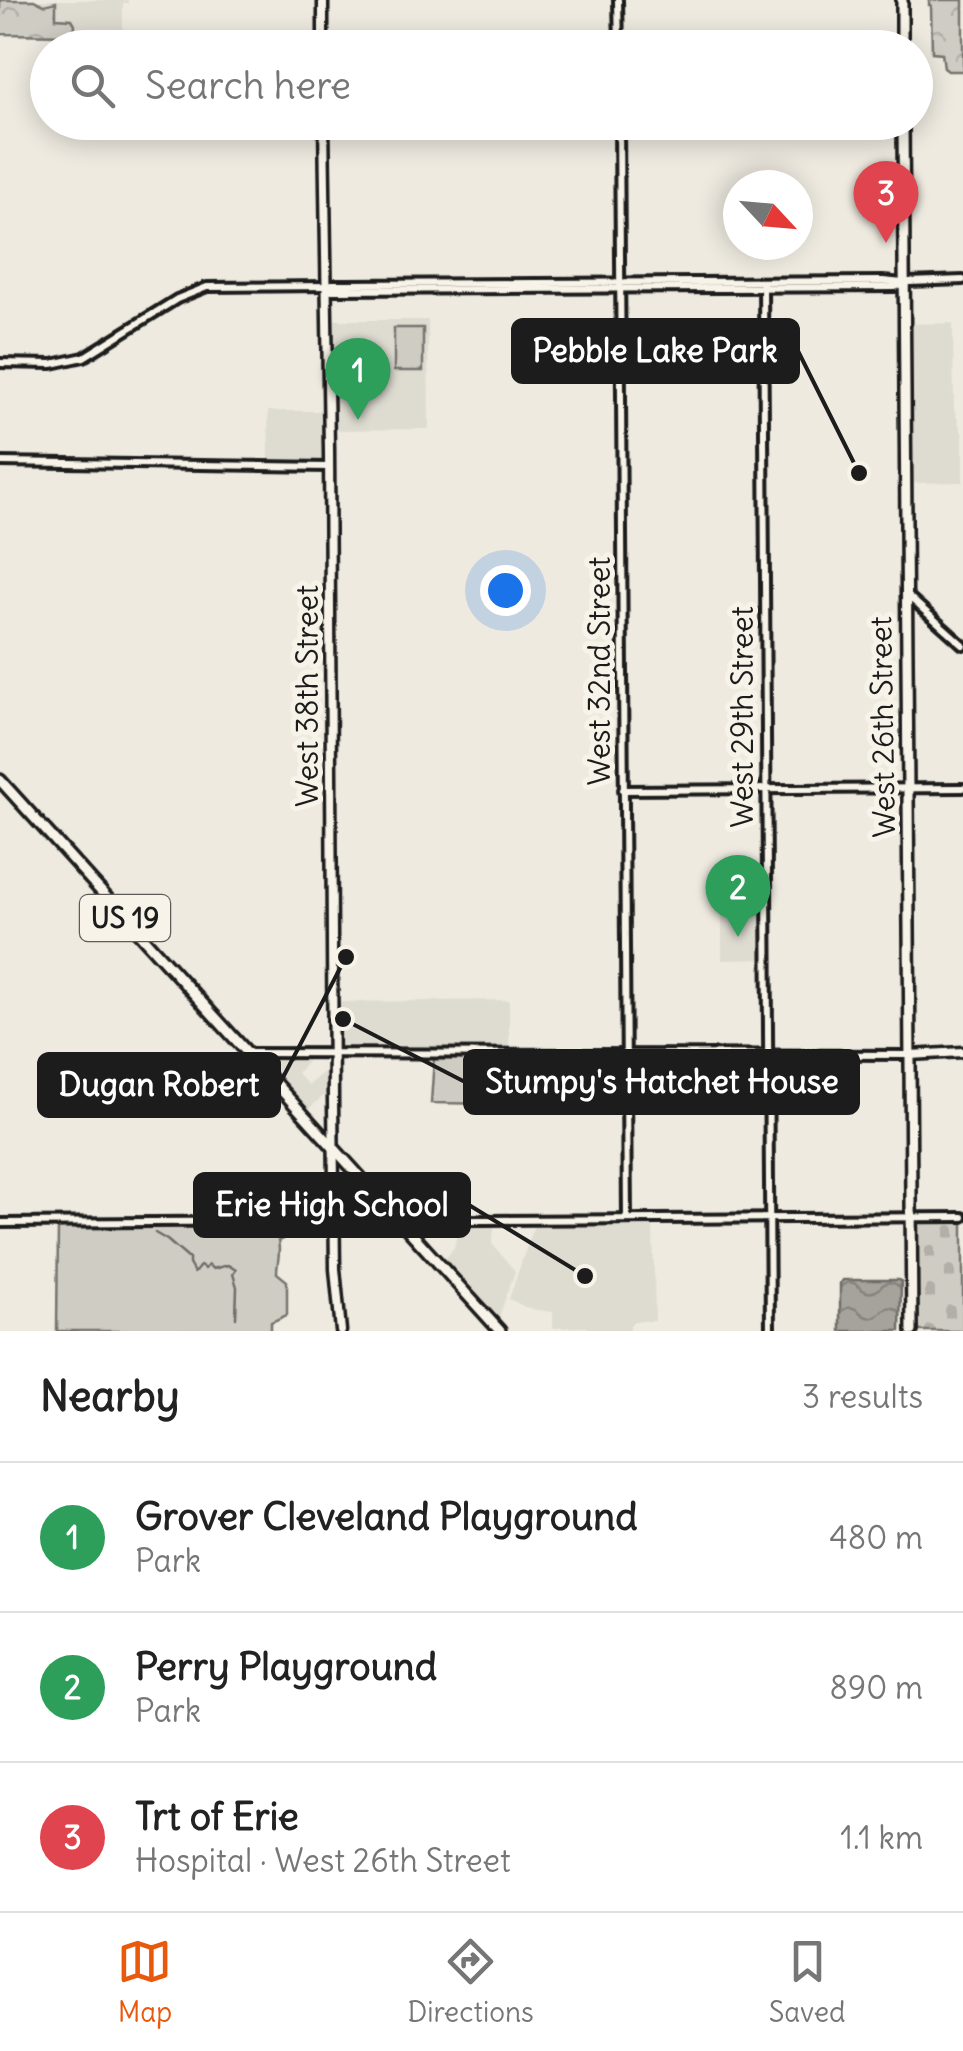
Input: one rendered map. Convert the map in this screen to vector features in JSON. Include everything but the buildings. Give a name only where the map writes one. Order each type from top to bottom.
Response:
[{"type":"main road","points":[[323,0],[324,30]]},
{"type":"main road","points":[[902,0],[902,30]]},
{"type":"main road","name":"West 38th Street","points":[[324,140],[332,1054],[339,1331]]},
{"type":"main road","name":"West 26th Street","points":[[903,140],[912,1331]]},
{"type":"main road","name":"US 19","points":[[0,780],[500,1331]]},
{"type":"main road","points":[[910,1055],[963,1054]]},
{"type":"street","points":[[618,0],[619,30]]},
{"type":"street","name":"West 32nd Street","points":[[619,140],[626,1219]]},
{"type":"street","points":[[0,364],[52,364],[84,357],[181,296],[206,287],[895,287],[904,283],[963,280]]},
{"type":"street","name":"West 29th Street","points":[[762,285],[770,1331]]},
{"type":"street","points":[[0,462],[329,467]]},
{"type":"street","points":[[906,594],[963,645]]},
{"type":"street","points":[[624,790],[963,788]]},
{"type":"street","points":[[248,1053],[910,1055]]},
{"type":"street","points":[[0,1223],[963,1217]]},
{"type":"shaded area","points":[[128,0],[123,3],[123,30],[55,30],[53,3],[39,3]]},
{"type":"shaded area","points":[[329,320],[428,320],[429,429],[331,430]]},
{"type":"shaded area","points":[[953,323],[954,409],[963,436],[963,482],[909,483],[908,324]]},
{"type":"shaded area","points":[[268,411],[325,411],[325,465],[269,465]]},
{"type":"shaded area","points":[[722,895],[764,896],[765,959],[722,960]]},
{"type":"shaded area","points":[[509,1000],[509,1052],[336,1050],[336,1002]]},
{"type":"shaded area","points":[[266,1057],[311,1057],[297,1073],[308,1085],[328,1068],[328,1092],[306,1111],[263,1064]]},
{"type":"shaded area","points":[[460,1222],[495,1222],[492,1244],[515,1271],[498,1320],[443,1263],[454,1247]]},
{"type":"shaded area","points":[[535,1222],[653,1222],[655,1321],[634,1321],[630,1331],[553,1328],[553,1312],[529,1309],[509,1299]]},
{"type":"green space","points":[[0,0],[34,0],[44,5],[56,2],[56,18],[72,19],[75,24],[74,30],[0,34]]},
{"type":"green space","points":[[929,0],[963,0],[963,71],[948,71],[942,53],[933,52]]},
{"type":"green space","points":[[394,328],[423,328],[423,371],[394,371]]},
{"type":"green space","points":[[503,1057],[505,1104],[431,1103],[434,1058]]},
{"type":"green space","points":[[916,1219],[963,1219],[963,1331],[914,1331]]},
{"type":"green space","points":[[284,1224],[283,1239],[278,1241],[277,1273],[287,1281],[287,1315],[271,1322],[271,1331],[57,1331],[58,1225]]},
{"type":"water","points":[[843,1280],[899,1280],[900,1331],[840,1331]]},
{"type":"waterway","points":[[155,1233],[189,1259],[194,1273],[200,1266],[205,1269],[208,1265],[213,1269],[228,1265],[236,1270],[236,1318]]},
{"type":"place","name":"Trt of Erie","points":[[886,243]]},
{"type":"place","name":"Grover Cleveland Playground","points":[[358,420]]},
{"type":"place","name":"Pebble Lake Park","points":[[859,473]]},
{"type":"place","name":"Perry Playground","points":[[738,937]]},
{"type":"place","name":"Dugan Robert","points":[[346,957]]},
{"type":"place","name":"Stumpy's Hatchet House","points":[[343,1019]]},
{"type":"place","name":"Erie High School","points":[[585,1276]]}]
